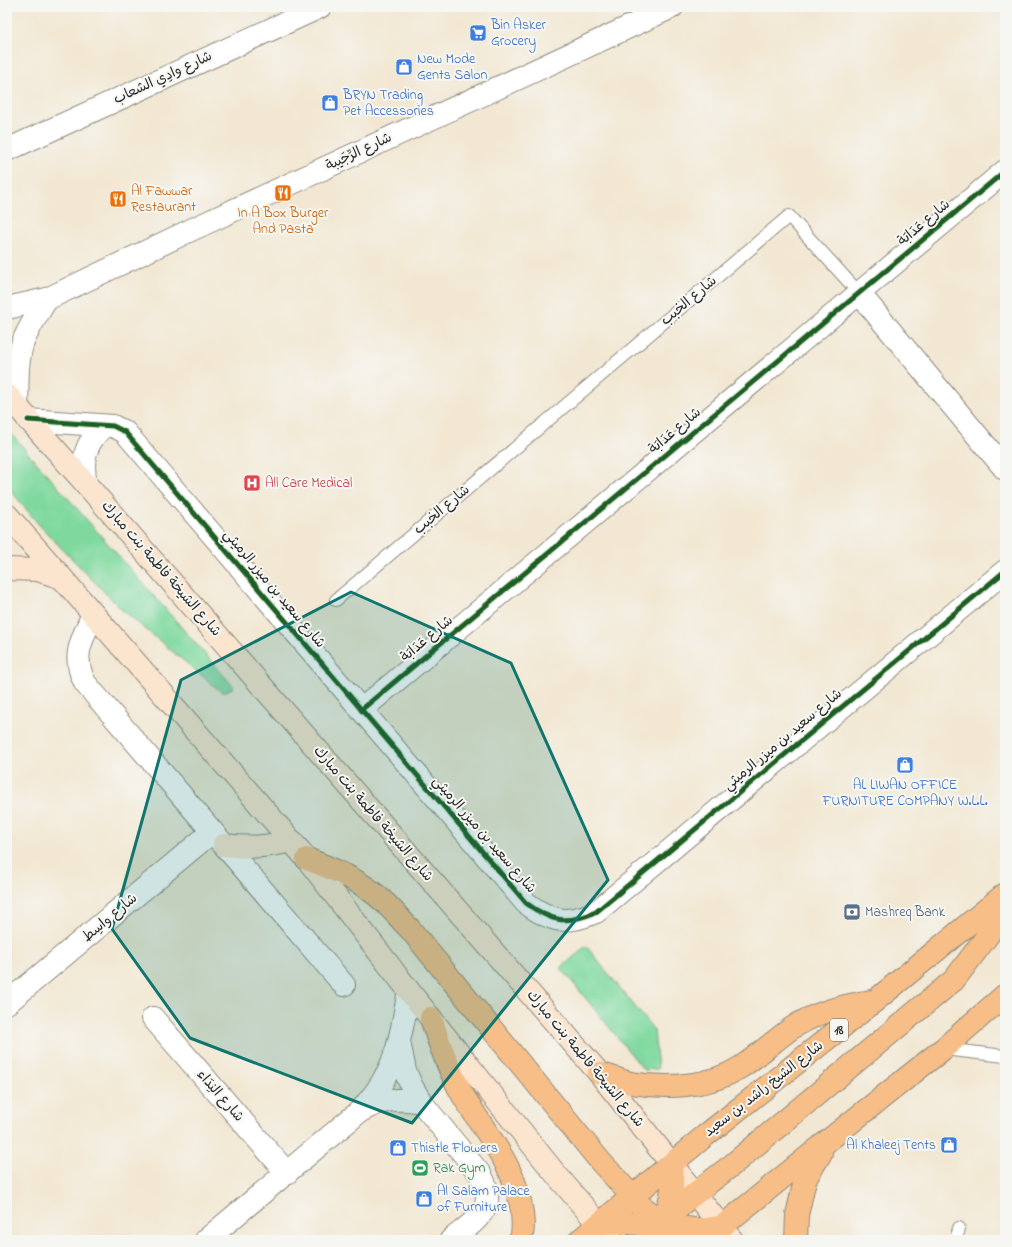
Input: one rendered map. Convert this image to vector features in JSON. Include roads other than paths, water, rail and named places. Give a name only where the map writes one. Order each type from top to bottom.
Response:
[{"type":"main road","name":"شارع الشيخة فاطمة بنت مبارك","points":[[17,407],[86,484],[599,1073],[694,1193],[720,1236]]},
{"type":"main road","points":[[7,515],[292,841],[409,991],[554,1172],[606,1232],[614,1222],[628,1222],[644,1224],[662,1232],[707,1229],[720,1236],[830,1139],[943,1049],[1005,995]]},
{"type":"main road","points":[[7,569],[38,570],[63,578]]},
{"type":"main road","points":[[218,839],[246,848],[269,846],[292,841]]},
{"type":"main road","points":[[307,859],[327,866],[355,880],[383,900],[409,928],[600,1161],[631,1197],[651,1214],[662,1232]]},
{"type":"main road","name":"شارع الشيخ راشد بن سعيد","points":[[580,1240],[606,1232],[631,1197],[1005,894]]},
{"type":"main road","points":[[662,1232],[684,1202],[694,1193],[732,1165],[954,980],[988,935],[1005,905]]},
{"type":"main road","points":[[599,1073],[630,1082],[658,1086],[686,1085],[705,1081],[740,1067],[793,1027],[813,1017],[840,1007],[876,1000]]},
{"type":"main road","points":[[431,1018],[439,1043],[461,1091],[512,1175],[521,1200],[523,1225],[520,1240]]},
{"type":"main road","points":[[796,1240],[796,1215],[805,1180],[830,1139]]},
{"type":"main road","points":[[662,1232],[672,1192],[673,1179],[671,1164]]},
{"type":"street","name":"شارع وادِي الشعاب","points":[[7,150],[320,7]]},
{"type":"street","name":"شارع الرِّجَيبة","points":[[9,305],[47,299],[191,230],[672,7]]},
{"type":"street","name":"شارع عَدَابَة","points":[[361,710],[1005,171]]},
{"type":"street","name":"شارع الخبب","points":[[858,293],[1005,469]]},
{"type":"street","points":[[17,407],[19,359],[23,342],[34,318],[47,299]]},
{"type":"street","name":"شارع سعيد بن ميزر الرميثي","points":[[17,407],[104,426],[113,426],[130,438],[526,903],[540,914],[554,919],[568,920],[584,917],[596,912],[1005,571]]},
{"type":"street","points":[[86,484],[83,471],[84,458],[94,435],[104,426]]},
{"type":"street","points":[[93,614],[79,645],[77,655],[78,665],[85,683],[344,985]]},
{"type":"street","name":"شارع واسِط","points":[[7,1003],[218,839]]},
{"type":"street","points":[[206,1240],[359,1112],[379,1089],[394,1058],[409,991]]},
{"type":"street","name":"شارع النِدَاء","points":[[153,1018],[286,1173]]},
{"type":"street","points":[[399,1041],[405,1070],[412,1087],[421,1102],[480,1174],[486,1184],[488,1195],[486,1206],[482,1214],[477,1220],[451,1240]]},
{"type":"street","points":[[359,1112],[383,1101],[408,1099],[421,1102]]},
{"type":"lane","name":"شارع الخبب","points":[[336,600],[789,216],[858,293]]},
{"type":"lane","points":[[943,1049],[1005,1056]]},
{"type":"place","name":"Bin Asker Grocery","points":[[478,33]]},
{"type":"place","name":"New Mode Gents Salon","points":[[404,67]]},
{"type":"place","name":"BRYN Trading Pet Accessories","points":[[330,103]]},
{"type":"place","name":"In A Box Burger And Pasta","points":[[283,193]]},
{"type":"place","name":"Al Fawwar Restaurant","points":[[118,199]]},
{"type":"place","name":"All Care Medical","points":[[252,483]]},
{"type":"place","name":"AL LIWAN OFFICE FURNITURE COMPANY W.L.L.","points":[[905,765]]},
{"type":"place","name":"Mashreq Bank","points":[[852,912]]},
{"type":"place","name":"Al Khaleej Tents","points":[[949,1145]]},
{"type":"place","name":"Thistle Flowers","points":[[398,1148]]},
{"type":"place","name":"Rak Gym","points":[[420,1168]]},
{"type":"place","name":"Al Salam Palace of Furniture","points":[[424,1199]]}]
